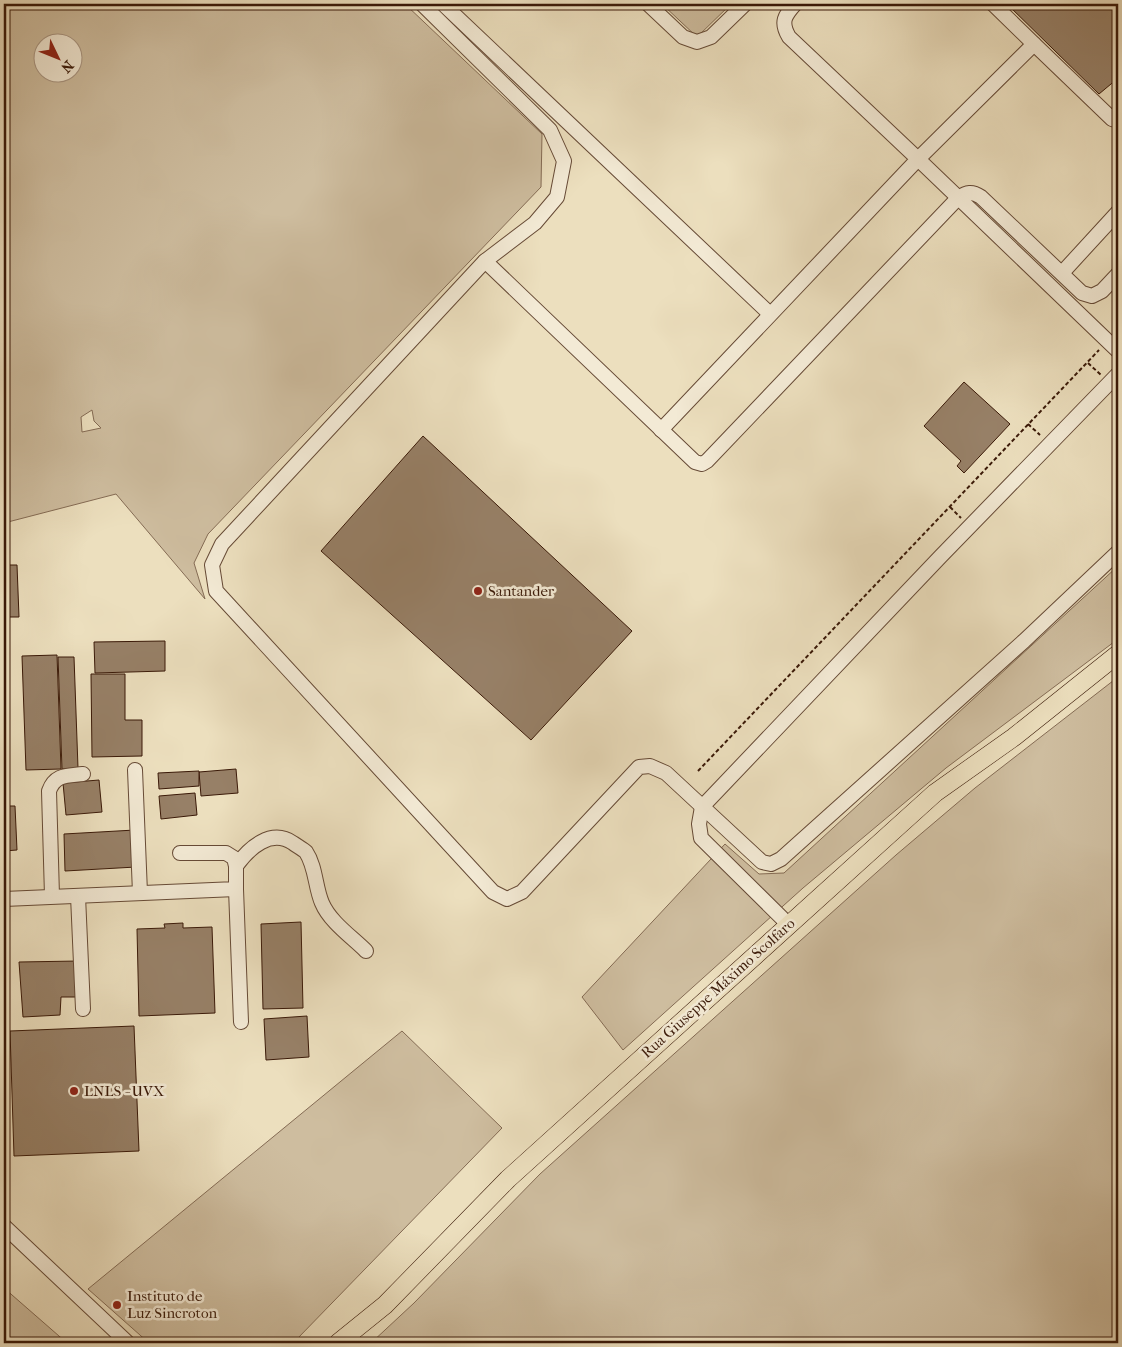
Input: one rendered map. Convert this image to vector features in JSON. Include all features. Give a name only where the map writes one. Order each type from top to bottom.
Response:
[{"type":"main road","name":"Rua Giuseppe Máximo Scolfaro","points":[[338,1343],[385,1305],[508,1178],[935,793],[1014,737],[1118,654]]},
{"type":"lane","points":[[422,4],[550,130],[564,161],[557,196],[535,223],[485,261],[222,544],[212,565],[216,591],[493,892],[507,899],[522,892],[639,767],[650,766],[666,773],[762,862],[771,864],[782,859],[1017,647],[1118,552]]},
{"type":"lane","points":[[443,4],[770,314]]},
{"type":"lane","points":[[648,4],[683,37],[697,42],[711,37],[745,4]]},
{"type":"lane","points":[[795,4],[785,15],[783,27],[789,37],[918,158],[1118,351]]},
{"type":"lane","points":[[993,4],[1112,119],[1118,120]]},
{"type":"lane","points":[[661,430],[918,158],[1034,44]]},
{"type":"lane","points":[[485,261],[695,462],[702,464],[707,462],[958,198],[966,193],[974,192],[981,197],[1082,293],[1092,296],[1102,291],[1118,274]]},
{"type":"lane","points":[[1062,273],[1118,212]]},
{"type":"lane","points":[[788,924],[701,838],[699,824],[702,807],[941,556],[1114,379]]},
{"type":"lane","points":[[135,770],[140,893]]},
{"type":"lane","points":[[52,896],[49,790],[52,782],[59,777],[82,774]]},
{"type":"lane","points":[[236,866],[259,842],[274,837],[290,841],[305,852],[313,870],[322,903],[328,912],[366,951]]},
{"type":"lane","points":[[180,853],[226,853],[234,858],[236,866],[241,1022]]},
{"type":"lane","points":[[4,899],[236,889]]},
{"type":"lane","points":[[78,896],[83,1010]]},
{"type":"lane","points":[[4,1226],[128,1343]]},
{"type":"path","points":[[698,771],[1108,341]]},
{"type":"path","points":[[1087,362],[1114,379]]},
{"type":"path","points":[[1028,424],[1050,445]]},
{"type":"shaded area","points":[[4,4],[405,4],[542,134],[541,187],[208,534],[194,563],[205,599],[116,494],[4,523]],"holes":[[[92,410],[94,421],[101,428],[82,432],[81,417]]]},
{"type":"shaded area","points":[[662,4],[731,4],[697,37]]},
{"type":"shaded area","points":[[1118,566],[1118,639],[946,768],[803,888],[623,1050],[582,997],[725,844],[759,874],[784,873]]},
{"type":"shaded area","points":[[1118,677],[1118,1343],[371,1343],[414,1303],[540,1174],[896,855],[975,788]]},
{"type":"shaded area","points":[[402,1031],[502,1128],[298,1338],[273,1343],[149,1343],[88,1289]]},
{"type":"shaded area","points":[[4,1288],[67,1343],[4,1343]]},
{"type":"building","points":[[1007,4],[1118,4],[1118,80],[1099,94]]},
{"type":"building","points":[[964,382],[1010,424],[964,473],[957,466],[961,461],[924,426]]},
{"type":"building","name":"Santander","points":[[423,436],[632,631],[531,740],[321,551]]},
{"type":"building","points":[[4,565],[17,565],[19,617],[4,617]]},
{"type":"building","points":[[165,641],[165,671],[95,673],[94,642]]},
{"type":"building","points":[[57,655],[61,769],[26,770],[22,656]]},
{"type":"building","points":[[58,657],[74,657],[78,768],[62,769]]},
{"type":"building","points":[[91,674],[125,674],[125,720],[142,720],[142,756],[92,757]]},
{"type":"building","points":[[236,769],[238,793],[201,796],[199,772]]},
{"type":"building","points":[[199,771],[199,786],[159,789],[158,773]]},
{"type":"building","points":[[99,780],[102,812],[66,815],[63,783]]},
{"type":"building","points":[[195,793],[197,815],[161,819],[159,796]]},
{"type":"building","points":[[4,806],[15,806],[17,850],[4,851]]},
{"type":"building","points":[[135,830],[136,867],[65,871],[64,834]]},
{"type":"building","points":[[301,922],[303,1008],[263,1009],[261,924]]},
{"type":"building","points":[[183,923],[183,928],[212,927],[215,1013],[139,1016],[137,929],[165,928],[164,924]]},
{"type":"building","points":[[78,961],[78,997],[61,997],[60,1015],[23,1017],[19,962]]},
{"type":"building","points":[[307,1016],[309,1057],[266,1060],[264,1019]]},
{"type":"building","name":"LNLS - UVX","points":[[134,1026],[139,1151],[14,1156],[10,1031]]},
{"type":"place","name":"Santander","points":[[478,591]]},
{"type":"place","name":"LNLS - UVX","points":[[74,1091]]},
{"type":"place","name":"Instituto de Luz Sincroton","points":[[117,1305]]}]
